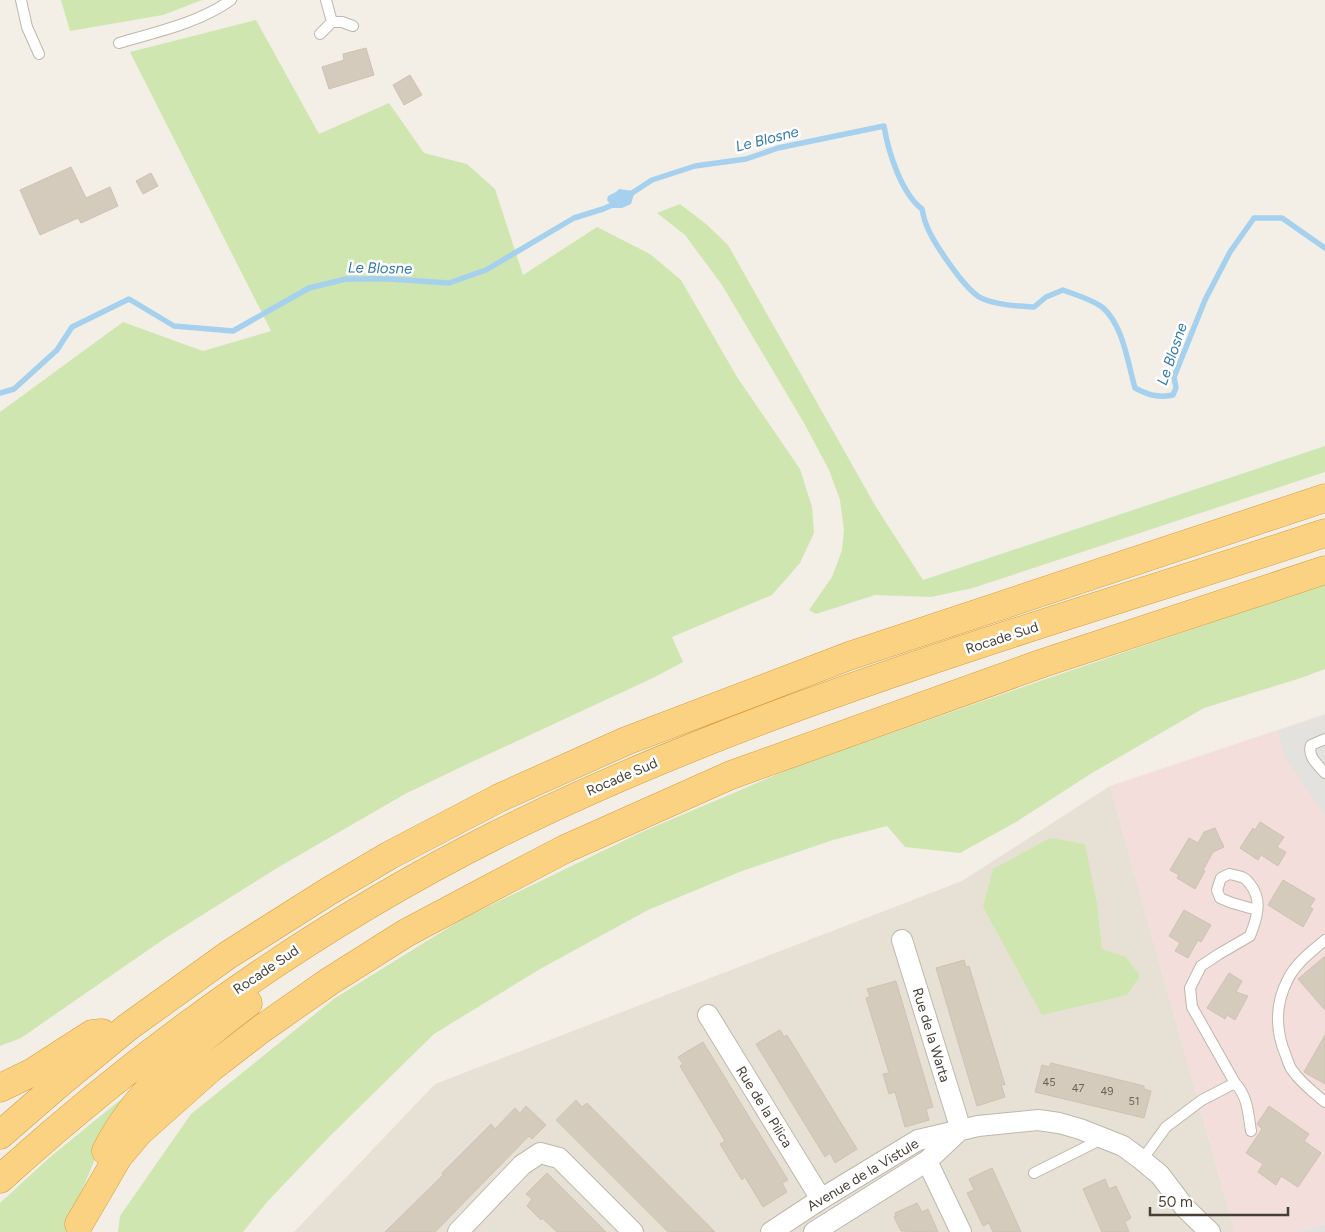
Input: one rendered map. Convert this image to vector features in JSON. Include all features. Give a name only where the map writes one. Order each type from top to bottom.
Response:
[{"type":"highway","points":[[0,1135],[61,1082],[128,1028],[228,955],[328,891],[390,855],[552,773],[695,713],[849,656],[1325,498]]},
{"type":"highway","name":"Rocade Sud","points":[[0,1180],[55,1129],[132,1066],[247,982],[330,928],[494,836],[621,777],[714,738],[808,703],[1325,533]]},
{"type":"highway","points":[[78,1228],[118,1157],[139,1132],[212,1067],[260,1030],[330,981],[406,933],[484,891],[565,849],[731,775],[1043,663],[1325,570]]},
{"type":"highway","points":[[78,1228],[88,1190],[113,1137],[132,1108],[177,1061],[206,1035],[310,957],[330,928]]},
{"type":"highway","points":[[0,1088],[33,1072],[92,1034],[128,1028]]},
{"type":"street","name":"Rue de la Warta","points":[[902,940],[961,1130]]},
{"type":"street","name":"Rue de la Pilica","points":[[708,1015],[821,1200]]},
{"type":"street","name":"Avenue de la Vistule","points":[[771,1232],[918,1140],[978,1126],[1038,1120],[1066,1125],[1123,1146],[1160,1175],[1185,1208],[1210,1232]]},
{"type":"street","name":"Avenue de la Vistule","points":[[814,1232],[927,1161],[961,1130]]},
{"type":"street","points":[[458,1232],[522,1165],[540,1154],[559,1158],[633,1232]]},
{"type":"street","points":[[927,1161],[961,1232]]},
{"type":"street","points":[[1185,1208],[1188,1232]]},
{"type":"lane","points":[[21,0],[27,27],[39,54]]},
{"type":"lane","points":[[119,43],[186,22],[206,14],[231,0]]},
{"type":"lane","points":[[326,0],[332,22]]},
{"type":"lane","points":[[320,34],[332,22],[342,22],[353,26]]},
{"type":"lane","points":[[1325,739],[1311,745],[1309,750],[1311,756],[1325,773]]},
{"type":"lane","points":[[1251,1131],[1243,1092],[1235,1084],[1192,1007],[1190,988],[1201,966],[1250,936],[1256,920],[1257,910]]},
{"type":"lane","points":[[1325,940],[1304,958],[1288,978],[1278,1005],[1277,1024],[1281,1045],[1291,1069],[1308,1088],[1325,1102]]},
{"type":"lane","points":[[1142,1160],[1166,1127],[1202,1100],[1235,1084]]},
{"type":"lane","points":[[1034,1173],[1104,1138]]},
{"type":"shaded area","points":[[1325,714],[1325,1224],[1294,1232],[1235,1232],[1110,786]]},
{"type":"shaded area","points":[[1325,715],[1325,816],[1284,756],[1278,731]]},
{"type":"shaded area","points":[[1110,786],[1235,1232],[294,1232],[435,1084],[962,881]]},
{"type":"shaded area","points":[[1325,1224],[1325,1232],[1294,1232]]},
{"type":"green space","points":[[61,0],[202,0],[163,15],[70,31]]},
{"type":"green space","points":[[256,20],[319,134],[389,103],[424,153],[467,164],[495,189],[523,275],[597,227],[650,254],[681,280],[737,377],[800,469],[812,507],[814,533],[800,563],[772,595],[672,637],[683,662],[655,677],[405,794],[277,868],[164,939],[21,1038],[0,1046],[0,412],[123,322],[203,351],[271,331],[130,52]]},
{"type":"green space","points":[[680,204],[706,224],[728,245],[876,507],[923,580],[1325,446],[1325,472],[973,588],[931,597],[875,595],[816,614],[809,610],[832,577],[842,550],[844,530],[840,500],[829,470],[804,423],[722,285],[685,235],[657,213]]},
{"type":"green space","points":[[1325,584],[1325,669],[1204,708],[1092,773],[1016,822],[960,853],[905,847],[887,826],[833,840],[742,871],[648,910],[540,969],[434,1034],[330,1136],[267,1202],[243,1232],[118,1232],[120,1216],[191,1114],[335,998],[464,918],[644,831],[792,768]]},
{"type":"green space","points":[[1050,838],[1085,844],[1097,904],[1102,949],[1126,957],[1140,976],[1127,995],[1042,1015],[983,907],[993,869]]},
{"type":"green space","points":[[136,1087],[102,1142],[76,1205],[71,1232],[0,1232],[0,1203],[49,1158]]},
{"type":"water","points":[[619,189],[633,191],[631,204],[622,208],[613,208],[607,200],[608,196]]},
{"type":"building","points":[[366,48],[374,75],[329,89],[322,67],[344,60],[343,54]]},
{"type":"building","points":[[410,75],[422,95],[404,105],[393,85]]},
{"type":"building","points":[[71,167],[86,198],[110,187],[118,206],[81,223],[78,218],[40,235],[20,190]]},
{"type":"building","points":[[151,173],[158,186],[143,194],[136,181]]},
{"type":"building","points":[[1260,822],[1284,837],[1277,847],[1286,852],[1278,866],[1261,855],[1258,860],[1240,848],[1253,828],[1255,830]]},
{"type":"building","points":[[1215,828],[1224,847],[1213,852],[1195,889],[1177,878],[1179,875],[1170,870],[1189,838],[1198,843],[1204,832]]},
{"type":"building","points":[[1283,880],[1315,899],[1310,907],[1313,909],[1303,927],[1268,905]]},
{"type":"building","points":[[1184,910],[1211,925],[1201,942],[1198,940],[1188,958],[1175,951],[1180,943],[1169,936]]},
{"type":"building","points":[[1325,956],[1325,1010],[1298,979]]},
{"type":"building","points":[[964,960],[966,967],[969,966],[1005,1085],[1001,1084],[1005,1097],[977,1106],[936,968]]},
{"type":"building","points":[[1229,973],[1242,981],[1236,992],[1248,996],[1235,1020],[1227,1015],[1225,1019],[1207,1008]]},
{"type":"building","points":[[896,981],[933,1107],[926,1109],[929,1120],[905,1127],[895,1092],[889,1094],[883,1074],[889,1073],[866,998],[870,997],[867,989]]},
{"type":"building","points":[[780,1030],[784,1037],[787,1035],[857,1149],[835,1163],[830,1153],[825,1157],[756,1044]]},
{"type":"building","points":[[1325,1035],[1325,1084],[1304,1072]]},
{"type":"building","points":[[703,1042],[788,1180],[782,1183],[787,1192],[763,1207],[745,1177],[742,1180],[720,1144],[725,1141],[680,1066],[683,1064],[678,1057]]},
{"type":"building","points":[[1051,1063],[1144,1086],[1144,1089],[1151,1091],[1144,1118],[1035,1092],[1042,1065],[1049,1067]]},
{"type":"building","points":[[576,1100],[582,1107],[587,1103],[715,1232],[668,1232],[556,1120]]},
{"type":"building","points":[[526,1106],[546,1125],[532,1139],[529,1136],[435,1232],[385,1232],[491,1124],[495,1129],[515,1108],[520,1113]]},
{"type":"building","points":[[1269,1106],[1309,1134],[1304,1141],[1321,1153],[1298,1187],[1281,1176],[1276,1185],[1258,1172],[1263,1164],[1246,1153],[1262,1129],[1257,1124]]},
{"type":"building","points":[[992,1168],[1021,1232],[993,1232],[989,1223],[983,1226],[967,1193],[974,1190],[969,1179]]},
{"type":"building","points":[[547,1173],[606,1232],[557,1232],[527,1206],[532,1199],[526,1194]]},
{"type":"building","points":[[1105,1179],[1109,1189],[1116,1186],[1131,1218],[1125,1222],[1129,1232],[1102,1232],[1083,1189]]},
{"type":"building","points":[[917,1203],[922,1212],[928,1209],[938,1232],[901,1231],[894,1217],[896,1216],[895,1213]]},
{"type":"waterway","name":"Le Blosne","points":[[629,195],[652,180],[695,166],[746,159],[778,148],[884,126],[892,159],[902,182],[908,193],[922,209],[929,232],[942,253],[958,276],[974,293],[981,298],[993,302],[1034,307],[1046,297],[1063,290],[1098,304],[1109,314],[1120,334],[1135,388],[1158,396],[1173,395],[1176,388],[1174,377],[1205,300],[1230,252],[1254,218],[1282,218],[1325,248]]},
{"type":"waterway","name":"Le Blosne","points":[[0,393],[14,389],[57,350],[72,327],[129,299],[174,326],[233,331],[309,288],[346,279],[389,279],[449,283],[486,270],[574,218],[617,203]]}]
